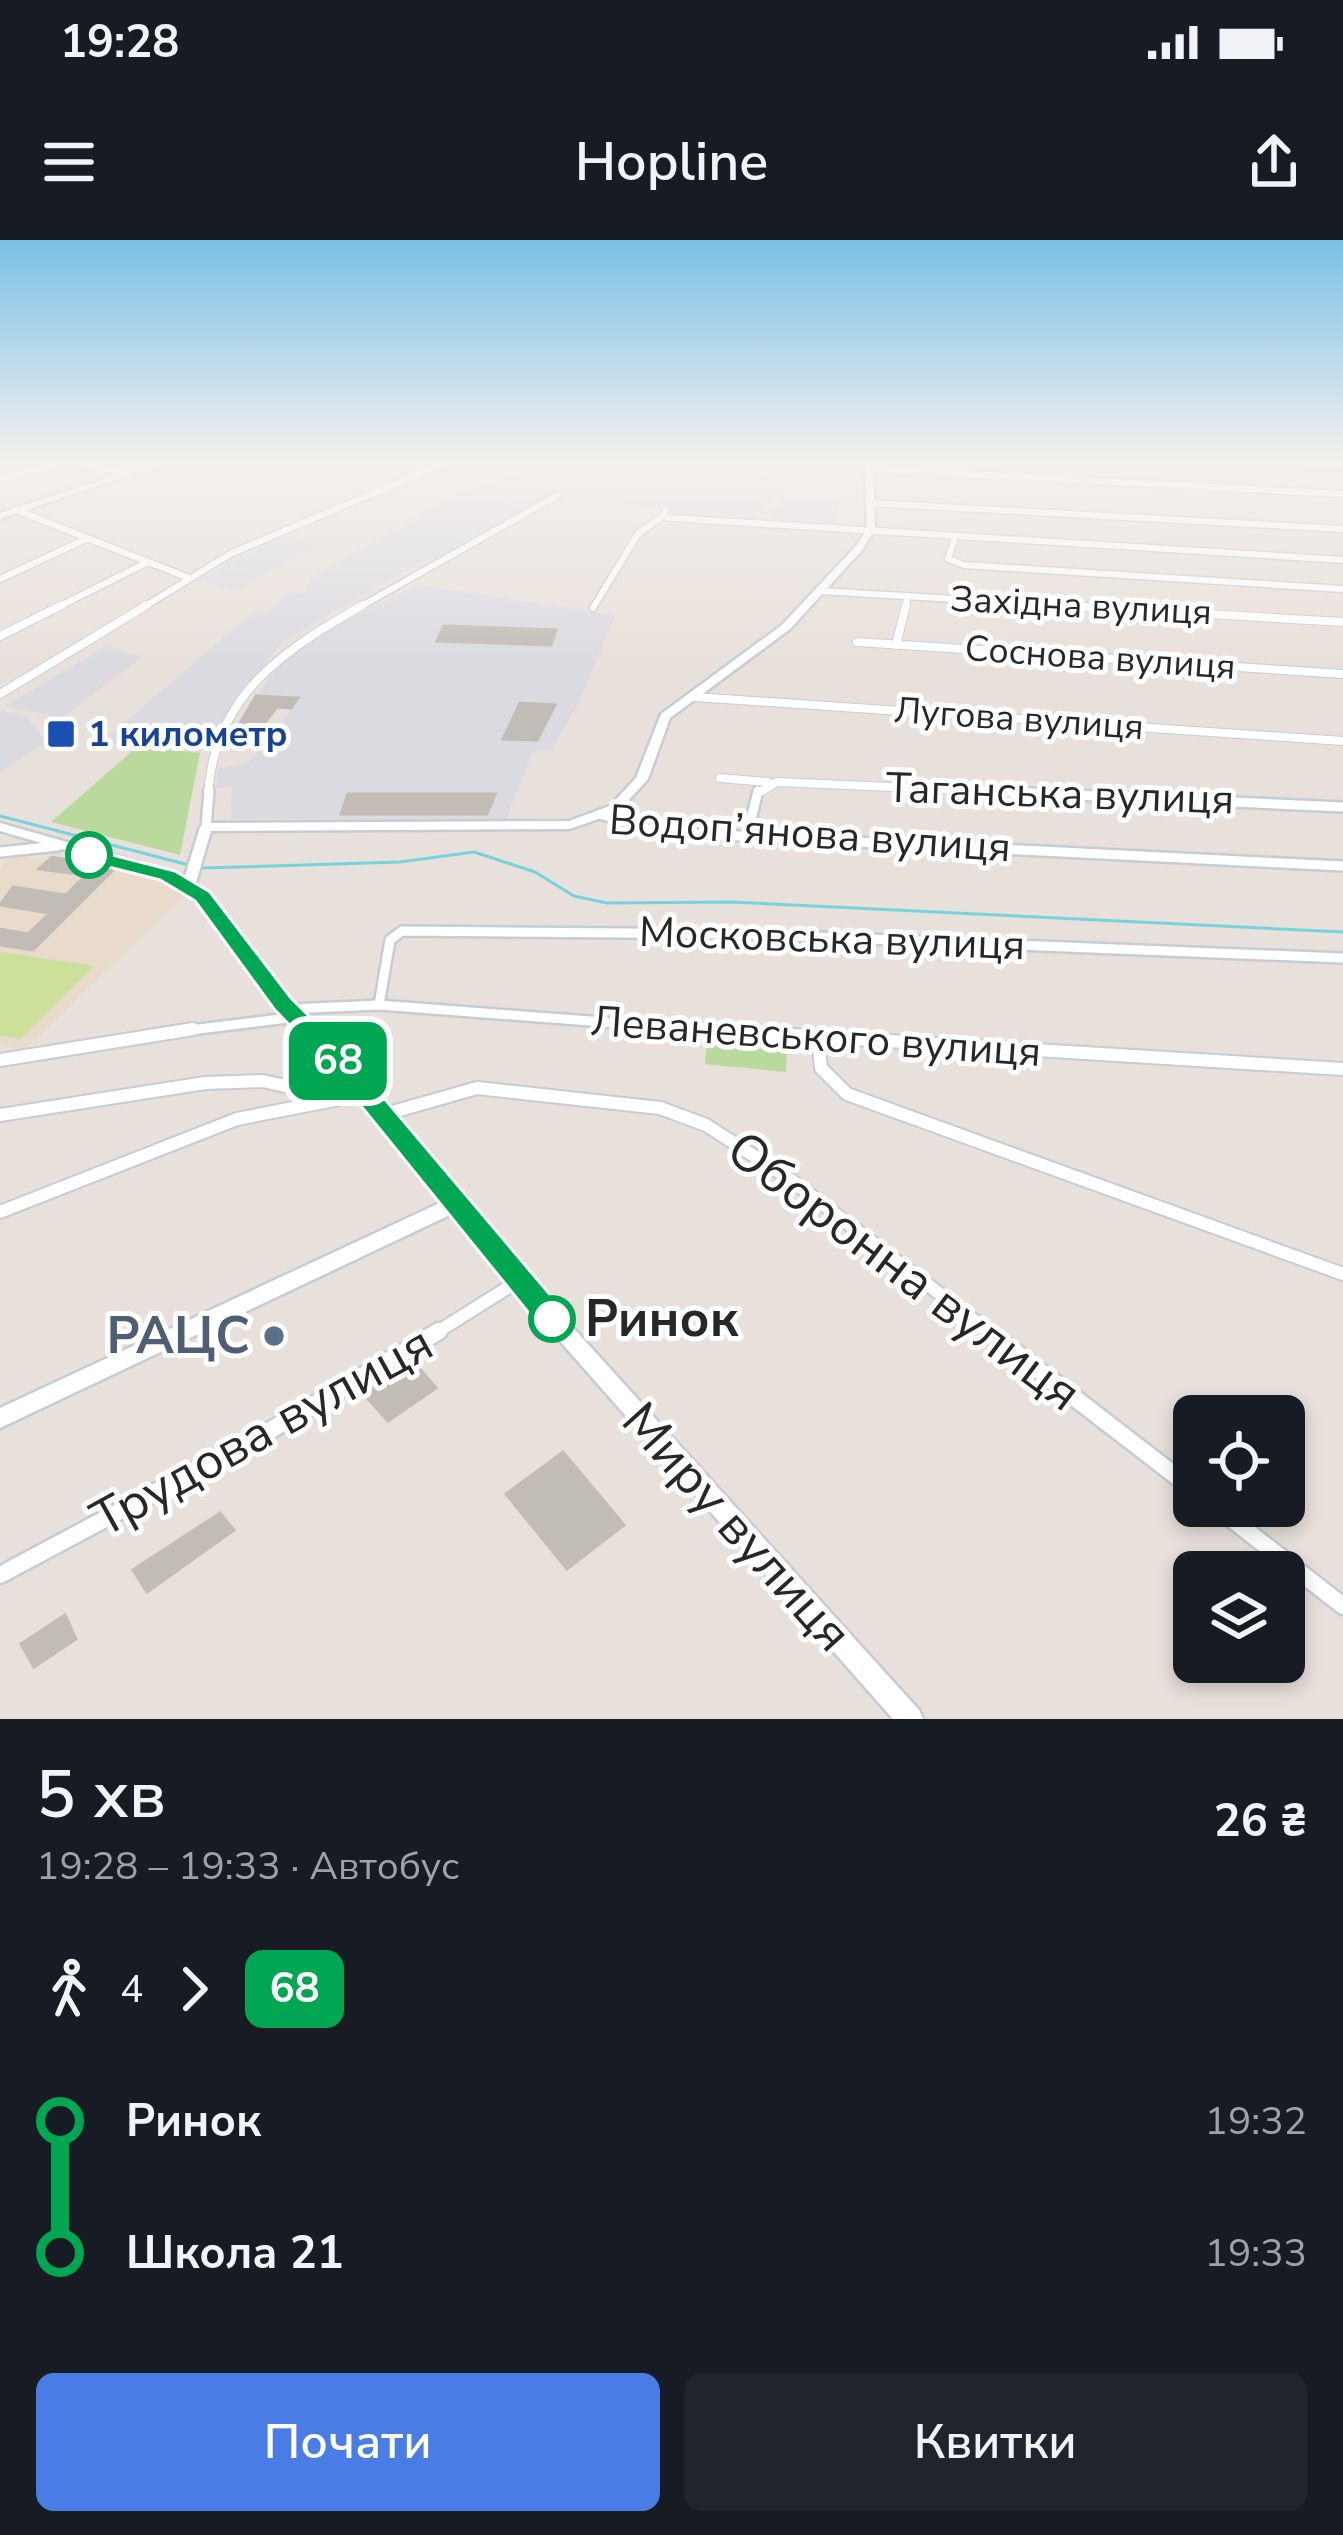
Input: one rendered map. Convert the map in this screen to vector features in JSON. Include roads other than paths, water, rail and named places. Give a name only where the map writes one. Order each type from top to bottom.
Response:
[{"type":"street","points":[[64,529],[189,578]]},
{"type":"street","points":[[0,694],[189,578],[287,529]]},
{"type":"street","points":[[0,827],[167,875],[195,892],[210,770],[224,725],[283,650],[498,529]]},
{"type":"street","points":[[593,608],[644,529]]},
{"type":"street","points":[[837,529],[1343,560]]},
{"type":"street","points":[[600,814],[614,809],[643,779],[665,716],[786,627],[869,532]]},
{"type":"street","points":[[956,537],[948,559],[964,565],[1343,589]]},
{"type":"street","points":[[0,579],[86,538]]},
{"type":"street","points":[[0,636],[146,562]]},
{"type":"street","name":"Західна вулиця","points":[[820,591],[1343,622]]},
{"type":"street","points":[[896,645],[908,596]]},
{"type":"street","name":"Соснова вулиця","points":[[857,642],[1343,674]]},
{"type":"street","name":"Лугова вулиця","points":[[695,697],[1343,741]]},
{"type":"street","name":"Таганська вулиця","points":[[720,778],[1343,806]]},
{"type":"street","points":[[747,836],[758,790],[777,782]]},
{"type":"street","name":"Водоп’янова вулиця","points":[[206,827],[570,825],[600,814],[657,832],[1343,866]]},
{"type":"street","points":[[0,852],[58,846]]},
{"type":"street","name":"Миру вулиця","points":[[195,892],[520,1280],[910,1719]]},
{"type":"street","name":"Московська вулиця","points":[[379,1005],[390,940],[402,931],[741,934],[1343,958]]},
{"type":"street","name":"Леваневського вулиця","points":[[0,1060],[252,1018],[379,1005],[818,1038],[1343,1069]]},
{"type":"street","points":[[818,1038],[828,1080],[847,1094],[1343,1274]]},
{"type":"street","points":[[0,1114],[205,1083],[263,1081],[336,1098]]},
{"type":"street","name":"Оборонна вулиця","points":[[382,1114],[477,1088],[660,1108],[706,1125],[790,1179],[1173,1474]]},
{"type":"street","points":[[0,1212],[237,1119],[365,1094]]},
{"type":"street","points":[[0,1418],[456,1204]]},
{"type":"street","name":"Трудова вулиця","points":[[0,1575],[233,1455],[380,1370],[520,1280]]},
{"type":"street","points":[[1242,1527],[1343,1606]]},
{"type":"waterway","points":[[0,816],[185,864]]},
{"type":"waterway","points":[[203,868],[400,862],[474,852],[535,872],[574,896],[607,903],[732,902],[1343,932]]},
{"type":"place","name":"1 километр","points":[[61,734]]},
{"type":"place","name":"Ринок","points":[[552,1319]]},
{"type":"place","name":"РАЦС","points":[[274,1336]]}]
